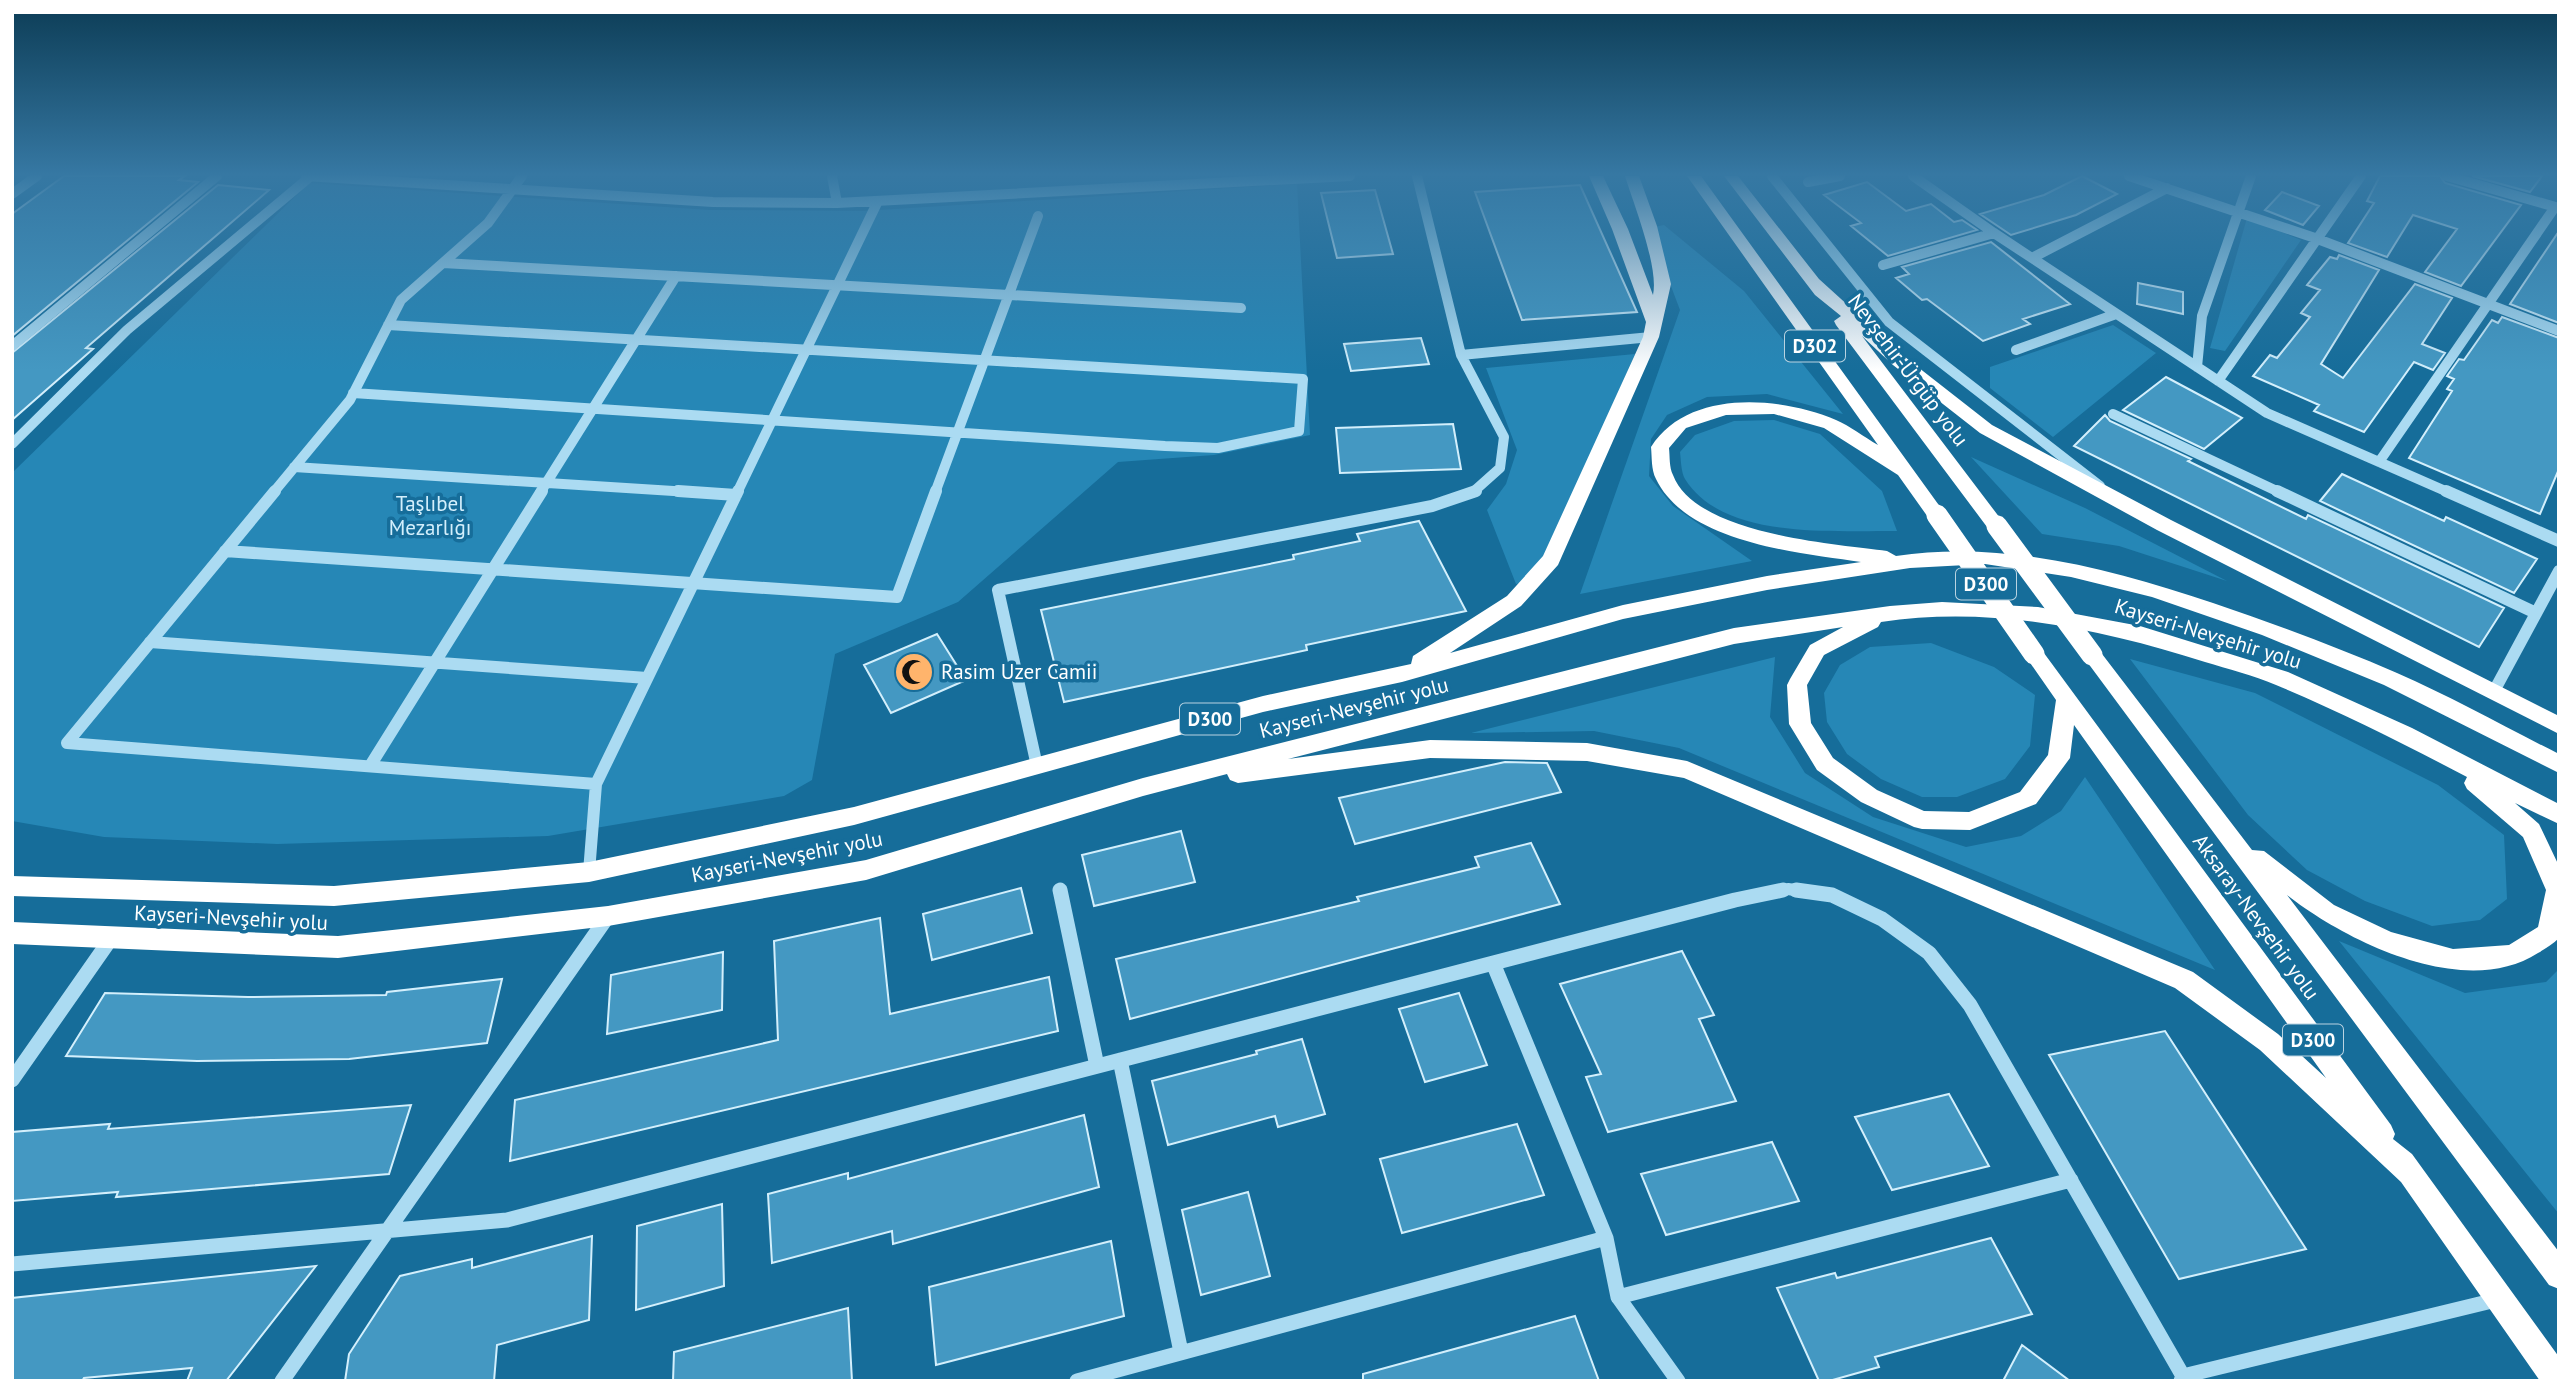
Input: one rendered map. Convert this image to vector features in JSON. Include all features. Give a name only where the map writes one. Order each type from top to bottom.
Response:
[{"type":"highway","points":[[1624,241],[1653,332]]},
{"type":"highway","points":[[1402,674],[1514,601],[1551,560],[1653,332],[1664,284],[1653,241]]},
{"type":"highway","name":"D302","points":[[1741,241],[1937,515]]},
{"type":"highway","name":"Nevşehir-Ürgüp yolu","points":[[1781,241],[1997,526]]},
{"type":"highway","points":[[1813,282],[1899,361],[1986,429],[2559,726]]},
{"type":"highway","points":[[1904,470],[1830,424],[1774,408],[1725,409],[1680,425],[1660,447],[1664,478],[1687,507],[1726,527],[1780,543],[1910,561]]},
{"type":"highway","name":"Aksaray-Nevşehir yolu","points":[[1937,515],[2066,700],[2558,1381]]},
{"type":"highway","name":"Aksaray-Nevşehir yolu","points":[[1997,526],[2559,1275]]},
{"type":"highway","name":"Kayseri-Nevşehir yolu","points":[[12,886],[334,896],[589,872],[854,816],[1263,704],[1402,674],[1623,612],[1767,583],[1910,561],[1985,557],[2071,570],[2155,591],[2269,629],[2391,679],[2559,764]]},
{"type":"highway","name":"Kayseri-Nevşehir yolu","points":[[12,933],[338,947],[608,916],[866,870],[1143,787],[1734,636],[1890,613],[1942,610],[2038,614],[2140,634],[2281,678],[2404,734]]},
{"type":"highway","points":[[1890,613],[1817,650],[1797,685],[1800,724],[1825,764],[1868,796],[1922,820],[1970,821],[2028,798],[2059,758],[2066,700]]},
{"type":"highway","points":[[2404,734],[2559,814]]},
{"type":"highway","points":[[2236,843],[2326,912],[2386,941],[2453,960],[2513,956],[2549,933],[2558,890],[2530,831],[2493,796],[2404,734]]},
{"type":"highway","points":[[1143,787],[1430,749],[1587,752],[1687,770],[2184,980],[2269,1042],[2410,1173]]},
{"type":"street","points":[[12,346],[139,241]]},
{"type":"street","points":[[12,444],[127,330],[233,241]]},
{"type":"street","points":[[468,241],[401,300],[354,393],[67,743],[596,784]]},
{"type":"street","points":[[589,872],[596,784],[858,241]]},
{"type":"street","points":[[225,551],[897,597],[1029,241]]},
{"type":"street","points":[[1037,766],[998,590],[1432,506],[1475,492],[1500,468],[1504,437],[1461,355],[1433,241]]},
{"type":"street","points":[[1824,241],[1889,322],[2117,499]]},
{"type":"street","points":[[1883,265],[1966,241]]},
{"type":"street","points":[[2006,241],[2267,413],[2559,541]]},
{"type":"street","points":[[2032,258],[2065,241]]},
{"type":"street","points":[[2197,367],[2202,316],[2227,241]]},
{"type":"street","points":[[2218,381],[2313,241]]},
{"type":"street","points":[[2323,241],[2559,331]]},
{"type":"street","points":[[2379,462],[2533,241]]},
{"type":"street","points":[[443,263],[1241,309]]},
{"type":"street","points":[[370,766],[676,276]]},
{"type":"street","points":[[2017,350],[2116,314]]},
{"type":"street","points":[[354,393],[1218,448],[1299,430],[1303,379],[388,325]]},
{"type":"street","points":[[1461,355],[1653,332]]},
{"type":"street","points":[[2113,414],[2536,612]]},
{"type":"street","points":[[12,429],[26,430]]},
{"type":"street","points":[[294,467],[736,495]]},
{"type":"street","points":[[2493,693],[2559,571]]},
{"type":"street","points":[[150,642],[647,678]]},
{"type":"street","points":[[1060,890],[1097,1066]]},
{"type":"street","points":[[12,1264],[507,1220],[1735,900],[1788,890],[1832,895],[1882,919],[1929,953],[1970,1005],[2182,1378],[2500,1299]]},
{"type":"street","points":[[282,1381],[608,916]]},
{"type":"street","points":[[12,1080],[112,937]]},
{"type":"street","points":[[1493,963],[1606,1238],[1618,1297],[1678,1381]]},
{"type":"street","points":[[1120,1060],[1181,1352]]},
{"type":"street","points":[[1618,1297],[2071,1180]]},
{"type":"street","points":[[1077,1381],[1606,1238]]},
{"type":"green space","name":"Taşlıbel Mezarlığı","points":[[250,241],[1300,241],[1310,435],[1214,455],[1118,462],[958,602],[835,654],[812,780],[784,796],[548,836],[277,844],[104,837],[12,821],[12,473]]},
{"type":"green space","points":[[1654,241],[1683,241],[1744,291],[1843,414],[1767,394],[1707,397],[1667,415],[1651,439],[1649,476],[1673,506],[1752,561],[1580,594],[1680,310]]},
{"type":"green space","points":[[2240,241],[2300,241],[2225,351],[2210,348]]},
{"type":"green space","points":[[2113,325],[2156,353],[2053,437],[1990,388],[1990,367]]},
{"type":"green space","points":[[1635,354],[1545,558],[1526,582],[1516,584],[1487,510],[1506,484],[1517,450],[1486,368]]},
{"type":"green space","points":[[1774,420],[1820,434],[1882,491],[1897,531],[1813,530],[1782,528],[1753,522],[1726,513],[1703,499],[1685,479],[1680,452],[1695,435],[1734,421]]},
{"type":"green space","points":[[1971,457],[2085,508],[2227,581],[2119,546],[2042,534]]},
{"type":"green space","points":[[1931,643],[1994,667],[2035,695],[2030,746],[2005,779],[1957,797],[1922,797],[1881,779],[1847,754],[1827,722],[1824,693],[1840,665],[1870,647]]},
{"type":"green space","points":[[1775,657],[1770,717],[1805,773],[1873,817],[1966,847],[2021,836],[2061,811],[2085,777],[2215,970],[1679,748],[1594,731],[1471,733]]},
{"type":"green space","points":[[2130,659],[2255,693],[2438,785],[2504,835],[2507,899],[2480,920],[2432,926],[2365,901],[2307,870],[2248,815]]},
{"type":"green space","points":[[2339,941],[2465,993],[2546,982],[2559,969],[2559,1214]]},
{"type":"building","points":[[12,241],[127,241],[12,336]]},
{"type":"building","points":[[149,241],[210,241],[86,348],[93,349],[12,420],[12,353]]},
{"type":"building","points":[[1333,241],[1389,241],[1393,254],[1337,258]]},
{"type":"building","points":[[1493,241],[1605,241],[1637,312],[1522,320]]},
{"type":"building","points":[[1870,241],[1939,241],[1888,256]]},
{"type":"building","points":[[2349,241],[2397,241],[2387,257],[2348,243]]},
{"type":"building","points":[[2448,241],[2494,241],[2461,286],[2425,272]]},
{"type":"building","points":[[2552,241],[2559,241],[2559,323],[2510,304]]},
{"type":"building","points":[[1991,242],[2070,304],[2023,319],[2030,324],[1983,341],[1927,299],[1922,300],[1896,278],[1909,274],[1902,267]]},
{"type":"building","points":[[2339,255],[2379,270],[2321,364],[2343,378],[2415,284],[2452,298],[2422,344],[2445,353],[2433,370],[2414,362],[2364,432],[2314,411],[2319,405],[2253,376],[2270,355],[2277,358],[2310,317],[2301,313],[2320,290],[2307,285],[2330,257],[2337,259]]},
{"type":"building","points":[[2138,283],[2183,292],[2183,314],[2137,304]]},
{"type":"building","points":[[2502,317],[2559,338],[2559,469],[2540,514],[2409,458],[2452,391],[2447,389],[2454,379],[2447,376],[2459,359],[2464,360],[2492,320],[2498,323]]},
{"type":"building","points":[[1421,338],[1429,364],[1351,371],[1344,344]]},
{"type":"building","points":[[2166,377],[2242,418],[2204,449],[2123,410]]},
{"type":"building","points":[[2105,415],[2110,421],[2191,459],[2188,461],[2306,519],[2308,515],[2504,608],[2479,647],[2074,446]]},
{"type":"building","points":[[1453,424],[1461,469],[1340,473],[1336,428]]},
{"type":"building","points":[[2342,474],[2444,521],[2446,517],[2537,559],[2514,593],[2320,501]]},
{"type":"building","points":[[1419,521],[1466,611],[1306,645],[1307,650],[1064,702],[1041,610],[1294,559],[1293,555],[1360,541],[1357,534]]},
{"type":"building","name":"Rasim Uzer Camii","points":[[937,634],[966,680],[891,713],[864,665]]},
{"type":"building","points":[[1505,762],[1547,763],[1561,792],[1355,844],[1339,798]]},
{"type":"building","points":[[1181,831],[1195,882],[1094,906],[1082,855]]},
{"type":"building","points":[[1531,843],[1560,904],[1130,1019],[1116,959],[1359,901],[1357,897],[1479,867],[1475,857]]},
{"type":"building","points":[[1021,888],[1032,933],[932,960],[923,914]]},
{"type":"building","points":[[880,918],[890,1014],[1049,977],[1058,1031],[510,1161],[515,1100],[778,1040],[774,941]]},
{"type":"building","points":[[1682,951],[1714,1015],[1699,1019],[1736,1101],[1608,1132],[1586,1077],[1601,1074],[1560,984]]},
{"type":"building","points":[[723,952],[722,1010],[607,1034],[611,975]]},
{"type":"building","points":[[502,979],[487,1043],[349,1059],[197,1061],[66,1056],[105,993],[248,997],[386,995],[387,992]]},
{"type":"building","points":[[1459,993],[1487,1065],[1425,1082],[1399,1009]]},
{"type":"building","points":[[2165,1031],[2306,1249],[2179,1279],[2049,1055]]},
{"type":"building","points":[[1302,1039],[1325,1114],[1278,1127],[1275,1116],[1168,1145],[1152,1081],[1257,1054],[1256,1051]]},
{"type":"building","points":[[1949,1094],[1989,1166],[1892,1190],[1855,1117]]},
{"type":"building","points":[[411,1105],[389,1174],[116,1197],[118,1192],[12,1201],[12,1132],[110,1124],[108,1129]]},
{"type":"building","points":[[1084,1115],[1099,1187],[893,1244],[892,1231],[772,1263],[768,1194],[848,1173],[848,1179]]},
{"type":"building","points":[[1517,1124],[1544,1195],[1402,1233],[1380,1159]]},
{"type":"building","points":[[1772,1142],[1799,1201],[1666,1235],[1641,1174]]},
{"type":"building","points":[[1248,1192],[1270,1276],[1201,1295],[1182,1210]]},
{"type":"building","points":[[722,1204],[724,1286],[636,1310],[637,1226]]},
{"type":"building","points":[[592,1236],[589,1320],[497,1345],[494,1381],[345,1381],[349,1354],[400,1276],[472,1259],[472,1268]]},
{"type":"building","points":[[1991,1238],[2032,1314],[1875,1357],[1879,1367],[1829,1381],[1819,1381],[1777,1288],[1835,1273],[1837,1278]]},
{"type":"building","points":[[1111,1241],[1124,1316],[936,1365],[929,1287]]},
{"type":"building","points":[[316,1266],[226,1381],[187,1381],[192,1368],[84,1378],[82,1381],[12,1381],[12,1298]]},
{"type":"building","points":[[848,1308],[852,1381],[673,1381],[674,1352]]},
{"type":"building","points":[[1575,1316],[1599,1381],[1363,1381],[1363,1374]]},
{"type":"building","points":[[2022,1345],[2070,1381],[2003,1381]]},
{"type":"place","name":"Rasim Uzer Camii","points":[[914,672]]}]
